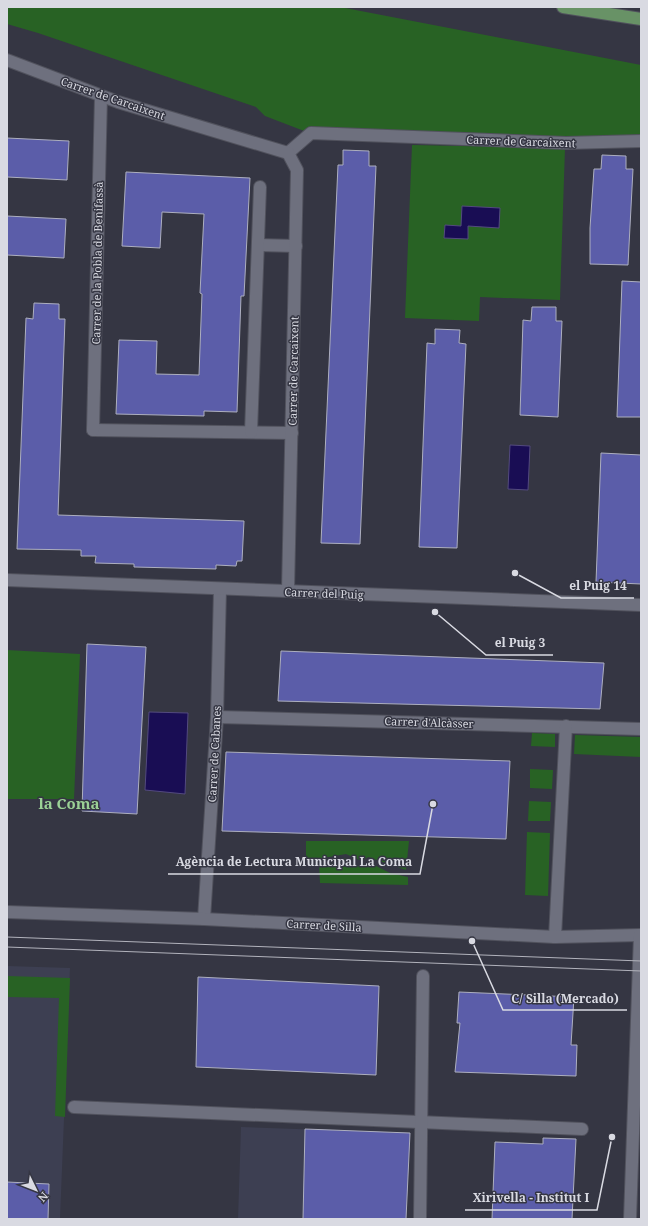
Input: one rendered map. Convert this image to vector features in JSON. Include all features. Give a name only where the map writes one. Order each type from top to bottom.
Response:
[{"type":"highway","points":[[563,7],[641,19]]},
{"type":"street","name":"Carrer de Carcaixent","points":[[7,60],[102,96],[288,153],[297,170],[288,591]]},
{"type":"street","name":"Carrer de la Pobla de Benifassà","points":[[102,96],[93,430],[251,432]]},
{"type":"street","name":"Carrer de Carcaixent","points":[[288,153],[311,133],[566,143],[641,141]]},
{"type":"street","points":[[260,187],[251,432],[292,433]]},
{"type":"street","points":[[258,245],[296,246]]},
{"type":"street","name":"Carrer del Puig","points":[[7,580],[641,605]]},
{"type":"street","name":"Carrer de Cabanes","points":[[204,919],[217,716],[220,589]]},
{"type":"street","name":"Carrer d'Alcàsser","points":[[217,716],[641,729]]},
{"type":"street","points":[[555,937],[566,726]]},
{"type":"street","name":"Carrer de Silla","points":[[7,912],[204,919],[555,937],[640,935]]},
{"type":"street","points":[[630,1219],[640,935]]},
{"type":"street","points":[[420,1219],[423,976]]},
{"type":"street","points":[[74,1107],[582,1129]]},
{"type":"shaded area","points":[[462,206],[500,208],[499,228],[468,226],[468,239],[444,238],[445,225],[461,226]]},
{"type":"shaded area","points":[[510,445],[530,446],[528,490],[508,489]]},
{"type":"shaded area","points":[[149,712],[188,713],[185,794],[145,790]]},
{"type":"shaded area","points":[[7,966],[70,968],[60,1219],[7,1219]]},
{"type":"shaded area","points":[[241,1127],[410,1133],[406,1219],[238,1219]]},
{"type":"green space","points":[[7,7],[340,7],[641,65],[641,138],[325,139],[265,116],[256,107],[38,33],[7,24]]},
{"type":"green space","points":[[412,145],[565,148],[560,300],[480,297],[479,321],[405,318]]},
{"type":"green space","points":[[7,650],[80,654],[74,799],[7,799]]},
{"type":"green space","points":[[532,733],[555,734],[555,747],[531,746]]},
{"type":"green space","points":[[575,735],[641,737],[641,757],[574,754]]},
{"type":"green space","points":[[530,769],[553,770],[552,789],[530,788]]},
{"type":"green space","points":[[529,801],[551,802],[550,821],[528,821]]},
{"type":"green space","points":[[527,832],[550,833],[548,896],[525,895]]},
{"type":"green space","points":[[306,841],[409,841],[406,870],[368,857],[362,861],[346,854],[306,861]]},
{"type":"green space","points":[[345,858],[358,866],[370,863],[390,873],[408,877],[408,885],[320,883],[319,865]]},
{"type":"green space","points":[[7,976],[70,978],[65,1117],[55,1116],[59,998],[7,997]]},
{"type":"building","points":[[7,138],[69,141],[67,180],[7,177]]},
{"type":"building","points":[[343,150],[369,151],[369,166],[376,166],[360,544],[321,543],[338,165],[343,165]]},
{"type":"building","points":[[602,155],[626,156],[626,169],[633,169],[628,265],[590,264],[590,228],[594,169],[601,169]]},
{"type":"building","points":[[126,172],[250,178],[244,296],[241,296],[237,412],[204,411],[204,416],[116,414],[119,340],[157,341],[156,374],[199,375],[202,294],[200,293],[204,214],[162,212],[160,248],[122,246]]},
{"type":"building","points":[[7,216],[66,219],[64,258],[7,255]]},
{"type":"building","points":[[622,281],[641,282],[641,417],[617,417]]},
{"type":"building","points":[[34,303],[59,304],[59,319],[65,319],[58,515],[244,521],[242,561],[237,561],[236,566],[216,565],[216,569],[134,567],[134,564],[95,563],[96,556],[81,556],[81,550],[17,549],[26,318],[33,319]]},
{"type":"building","points":[[532,307],[556,307],[556,321],[562,321],[558,417],[520,415],[523,320],[531,321]]},
{"type":"building","points":[[435,329],[460,330],[459,343],[466,344],[457,548],[419,547],[427,343],[435,344]]},
{"type":"building","points":[[601,453],[641,455],[641,584],[596,582]]},
{"type":"building","points":[[87,644],[146,647],[137,814],[82,811]]},
{"type":"building","points":[[281,651],[604,663],[600,709],[278,701]]},
{"type":"building","points":[[226,752],[510,761],[506,839],[222,831]]},
{"type":"building","points":[[198,977],[379,986],[376,1075],[196,1067]]},
{"type":"building","points":[[459,992],[574,997],[571,1045],[577,1045],[576,1076],[455,1072],[460,1023],[457,1023]]},
{"type":"building","points":[[305,1129],[410,1133],[406,1219],[303,1219]]},
{"type":"building","points":[[543,1138],[576,1139],[572,1219],[492,1219],[495,1142],[543,1144]]},
{"type":"building","points":[[7,1182],[49,1184],[48,1219],[7,1219]]},
{"type":"tram line","points":[[7,937],[641,961]]},
{"type":"tram line","points":[[7,947],[641,971]]},
{"type":"place","name":"el Puig 14","points":[[515,573]]},
{"type":"place","name":"el Puig 3","points":[[435,612]]},
{"type":"place","name":"Agència de Lectura Municipal La Coma","points":[[433,804]]},
{"type":"place","name":"C/ Silla (Mercado)","points":[[472,941]]},
{"type":"place","name":"Xirivella - Institut I","points":[[612,1137]]},
{"type":"district","name":"la Coma","points":[[69,803]]}]
